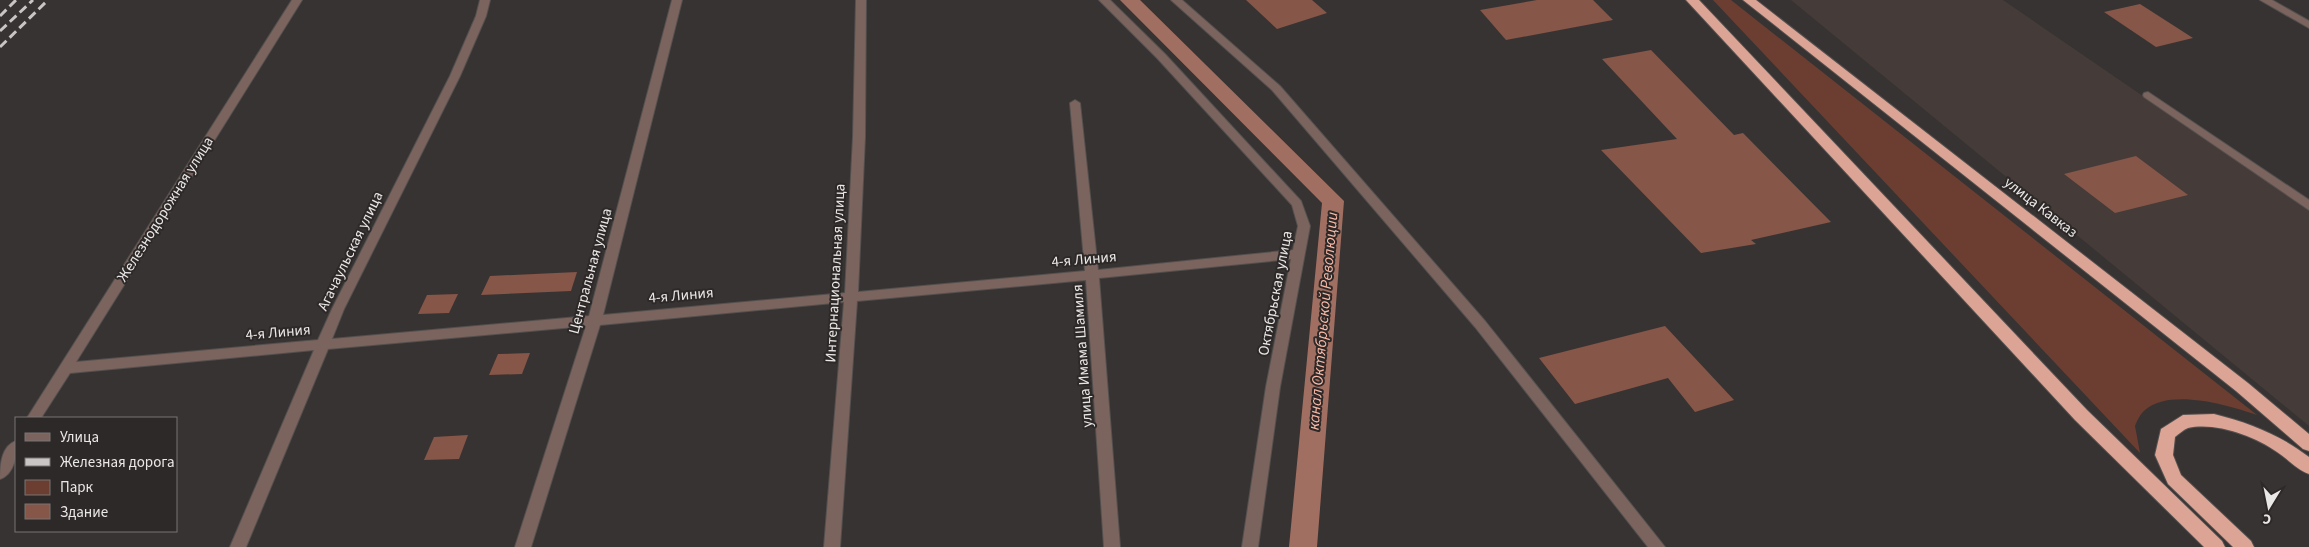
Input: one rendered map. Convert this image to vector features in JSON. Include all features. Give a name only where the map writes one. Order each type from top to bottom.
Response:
[{"type":"highway","points":[[1692,0],[2081,415],[2216,547]]},
{"type":"highway","name":"улица Кавказ","points":[[1749,0],[2242,387],[2309,444]]},
{"type":"highway","points":[[2244,547],[2174,479],[2164,455],[2167,434],[2184,422],[2214,421],[2244,428],[2282,446],[2309,467]]},
{"type":"street","name":"Железнодорожная улица","points":[[35,417],[297,0]]},
{"type":"street","name":"Агачаульская улица","points":[[238,547],[338,309],[455,76],[481,16],[485,0]]},
{"type":"street","name":"Центральная улица","points":[[523,547],[595,319],[678,0]]},
{"type":"street","name":"Интернациональная улица","points":[[832,547],[852,297],[861,0]]},
{"type":"street","name":"Октябрьская улица","points":[[1104,0],[1162,56],[1297,204],[1304,226],[1273,387],[1250,547]]},
{"type":"street","points":[[1176,0],[1276,88],[1480,324],[1657,547]]},
{"type":"street","points":[[2264,0],[2309,25]]},
{"type":"street","points":[[2148,95],[2309,206]]},
{"type":"street","name":"улица Имама Шамиля","points":[[1075,103],[1092,275],[1112,547]]},
{"type":"street","name":"4-я Линия","points":[[65,368],[1092,275],[1300,254]]},
{"type":"street","points":[[0,473],[15,449]]},
{"type":"shaded area","points":[[1791,0],[2003,0],[2309,210],[2309,426]]},
{"type":"green space","points":[[1713,0],[1731,0],[2257,415],[2200,400],[2169,400],[2156,403],[2143,412],[2135,426],[2140,453]]},
{"type":"building","points":[[1246,0],[1312,0],[1327,13],[1277,29]]},
{"type":"building","points":[[1537,0],[1593,0],[1613,20],[1506,40],[1480,10]]},
{"type":"building","points":[[2140,4],[2193,38],[2156,47],[2104,12]]},
{"type":"building","points":[[1651,50],[1734,135],[1743,133],[1831,222],[1751,240],[1756,244],[1701,253],[1601,150],[1677,139],[1602,59]]},
{"type":"building","points":[[2136,156],[2188,195],[2115,213],[2064,174]]},
{"type":"building","points":[[577,272],[571,291],[481,295],[490,276]]},
{"type":"building","points":[[458,294],[449,313],[418,314],[427,295]]},
{"type":"building","points":[[1665,326],[1734,400],[1695,412],[1668,378],[1575,404],[1539,358]]},
{"type":"building","points":[[530,353],[522,374],[489,375],[498,354]]},
{"type":"building","points":[[468,435],[459,459],[424,460],[434,437]]},
{"type":"waterway","name":"канал Октябрьской Революции","points":[[1129,0],[1333,201],[1303,547]]},
{"type":"railway","points":[[0,16],[16,0]]},
{"type":"railway","points":[[0,31],[33,0]]},
{"type":"railway","points":[[0,47],[48,0]]}]
